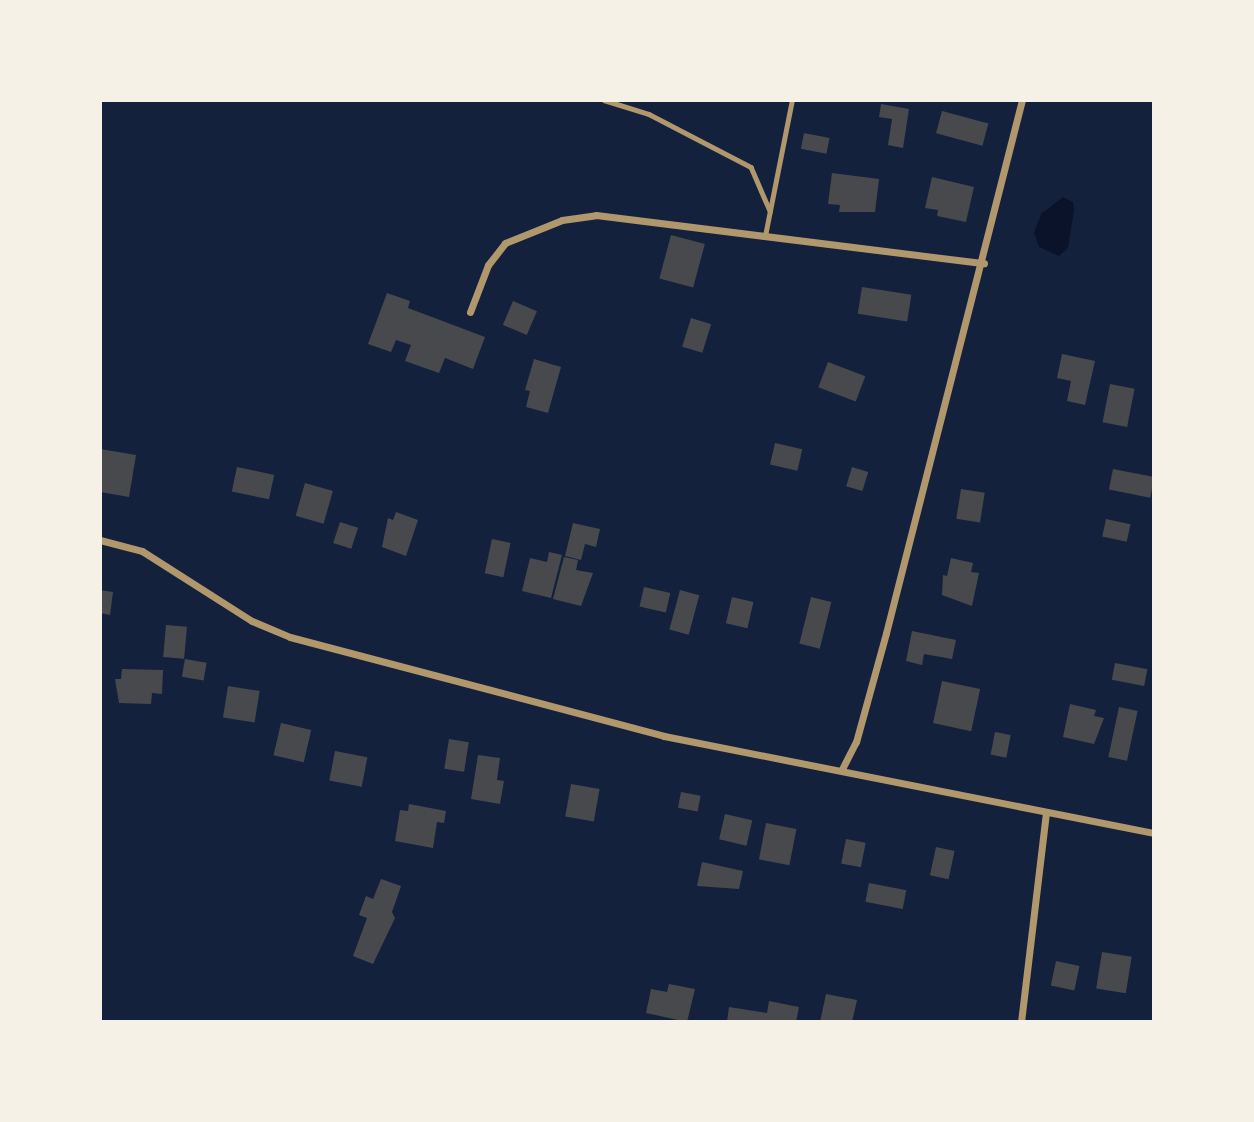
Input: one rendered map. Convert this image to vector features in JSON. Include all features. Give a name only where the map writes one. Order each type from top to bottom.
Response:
[{"type":"street","points":[[842,769],[856,742],[886,633],[984,263],[1023,100]]},
{"type":"street","points":[[470,312],[488,265],[505,243],[562,220],[596,215],[984,263]]},
{"type":"street","points":[[100,540],[142,551],[252,621],[290,638],[664,736],[842,769],[1046,813],[1154,833]]},
{"type":"street","points":[[1021,1022],[1046,813]]},
{"type":"lane","points":[[604,100],[649,114],[751,167],[770,211]]},
{"type":"lane","points":[[765,236],[792,100]]},
{"type":"water","points":[[1063,197],[1073,202],[1074,210],[1068,248],[1059,256],[1039,247],[1034,233],[1041,214]]},
{"type":"building","points":[[881,104],[909,109],[903,148],[888,145],[892,119],[879,117]]},
{"type":"building","points":[[942,111],[988,123],[982,146],[936,133]]},
{"type":"building","points":[[804,133],[830,138],[826,154],[801,149]]},
{"type":"building","points":[[832,173],[879,179],[875,212],[839,212],[840,205],[828,204]]},
{"type":"building","points":[[932,177],[974,187],[966,222],[937,216],[938,210],[925,208]]},
{"type":"building","points":[[671,235],[705,244],[693,288],[659,278]]},
{"type":"building","points":[[862,287],[911,295],[907,321],[858,314]]},
{"type":"building","points":[[387,293],[410,301],[408,308],[485,337],[473,369],[445,358],[439,373],[405,361],[411,345],[396,340],[391,352],[368,344]]},
{"type":"building","points":[[513,301],[537,311],[527,335],[503,325]]},
{"type":"building","points":[[691,318],[711,324],[702,353],[682,347]]},
{"type":"building","points":[[1062,354],[1095,361],[1085,405],[1067,401],[1071,381],[1057,378]]},
{"type":"building","points":[[534,359],[561,367],[548,413],[526,407],[530,391],[525,390]]},
{"type":"building","points":[[828,362],[865,376],[856,402],[818,387]]},
{"type":"building","points":[[1110,384],[1135,389],[1127,427],[1103,422]]},
{"type":"building","points":[[775,443],[802,449],[797,471],[770,464]]},
{"type":"building","points":[[100,449],[136,455],[129,497],[100,492]]},
{"type":"building","points":[[237,467],[274,475],[269,499],[232,491]]},
{"type":"building","points":[[852,467],[868,472],[862,491],[846,486]]},
{"type":"building","points":[[1113,469],[1154,477],[1150,498],[1109,490]]},
{"type":"building","points":[[305,483],[333,491],[324,524],[296,516]]},
{"type":"building","points":[[961,489],[985,493],[980,522],[956,519]]},
{"type":"building","points":[[396,512],[418,520],[406,556],[382,547],[388,518],[393,520]]},
{"type":"building","points":[[1106,519],[1130,524],[1127,542],[1102,537]]},
{"type":"building","points":[[340,522],[358,528],[351,549],[333,543]]},
{"type":"building","points":[[573,523],[600,529],[596,547],[585,544],[581,560],[565,556]]},
{"type":"building","points":[[492,539],[511,543],[503,577],[485,573]]},
{"type":"building","points":[[549,552],[562,555],[551,598],[522,591],[530,558],[547,562]]},
{"type":"building","points":[[564,557],[578,560],[576,570],[593,573],[581,606],[553,599]]},
{"type":"building","points":[[951,558],[973,563],[971,572],[979,573],[972,606],[942,595],[943,575],[947,576]]},
{"type":"building","points":[[644,587],[670,593],[666,613],[640,606]]},
{"type":"building","points":[[100,590],[113,592],[110,615],[100,613]]},
{"type":"building","points":[[680,590],[699,595],[689,635],[669,630]]},
{"type":"building","points":[[732,597],[753,602],[747,628],[726,623]]},
{"type":"building","points":[[811,597],[831,602],[820,649],[799,644]]},
{"type":"building","points":[[166,625],[187,627],[184,659],[163,657]]},
{"type":"building","points":[[912,631],[956,640],[952,659],[924,654],[922,665],[906,661]]},
{"type":"building","points":[[185,659],[207,663],[204,681],[182,677]]},
{"type":"building","points":[[1115,663],[1147,669],[1144,686],[1112,680]]},
{"type":"building","points":[[122,669],[163,670],[162,694],[152,693],[151,704],[119,703],[115,679],[121,679]]},
{"type":"building","points":[[942,681],[980,689],[971,731],[933,723]]},
{"type":"building","points":[[228,686],[260,691],[255,723],[223,718]]},
{"type":"building","points":[[1070,704],[1096,710],[1094,716],[1104,718],[1094,744],[1063,737]]},
{"type":"building","points":[[1119,707],[1138,711],[1127,761],[1108,757]]},
{"type":"building","points":[[281,723],[311,730],[304,762],[274,755]]},
{"type":"building","points":[[995,732],[1011,735],[1006,758],[991,755]]},
{"type":"building","points":[[449,739],[469,742],[464,772],[444,769]]},
{"type":"building","points":[[335,751],[367,757],[362,787],[329,780]]},
{"type":"building","points":[[478,755],[500,758],[497,780],[504,781],[500,804],[471,799]]},
{"type":"building","points":[[571,784],[600,789],[594,822],[565,816]]},
{"type":"building","points":[[681,792],[701,796],[698,812],[678,808]]},
{"type":"building","points":[[409,804],[446,811],[444,823],[437,822],[433,848],[395,841],[400,810],[408,811]]},
{"type":"building","points":[[725,814],[752,820],[746,846],[719,839]]},
{"type":"building","points":[[766,823],[796,829],[789,865],[759,859]]},
{"type":"building","points":[[846,839],[866,843],[861,867],[841,864]]},
{"type":"building","points":[[936,847],[955,851],[949,879],[930,875]]},
{"type":"building","points":[[702,862],[743,871],[739,889],[697,886]]},
{"type":"building","points":[[381,879],[401,886],[392,912],[395,918],[373,964],[353,956],[367,918],[359,915],[366,896],[373,899]]},
{"type":"building","points":[[869,883],[906,890],[903,909],[865,902]]},
{"type":"building","points":[[1102,952],[1132,957],[1126,993],[1096,989]]},
{"type":"building","points":[[1056,961],[1079,966],[1074,990],[1051,985]]},
{"type":"building","points":[[669,984],[695,989],[687,1022],[646,1013],[651,989],[667,992]]},
{"type":"building","points":[[826,994],[857,1000],[852,1022],[820,1022]]},
{"type":"building","points":[[769,1001],[799,1007],[796,1022],[727,1022],[729,1007],[767,1013]]}]
